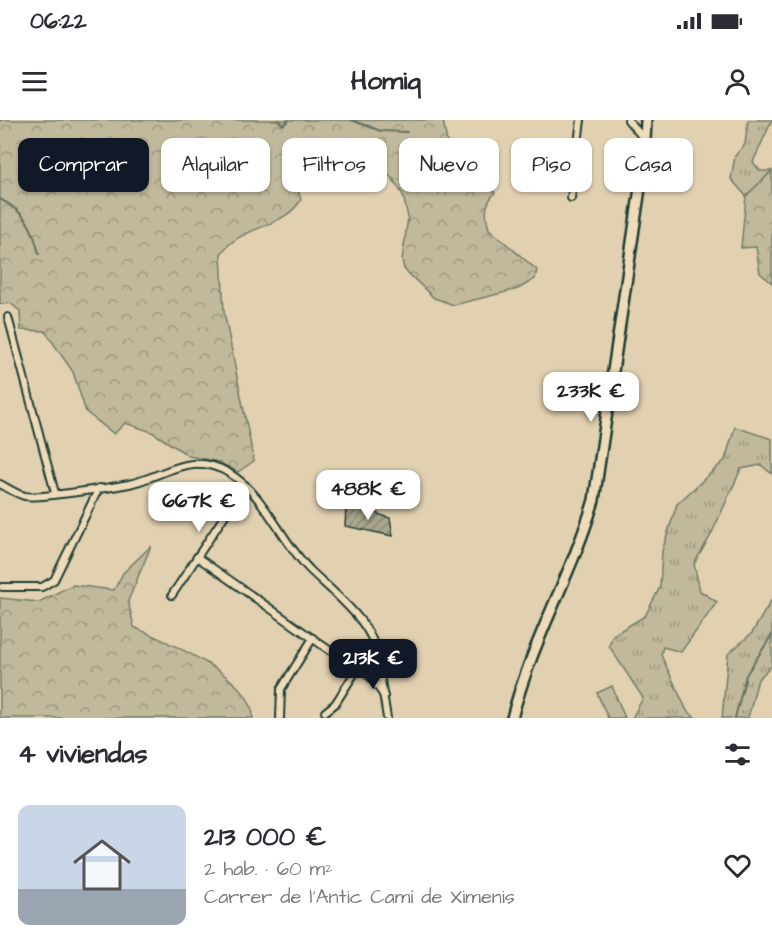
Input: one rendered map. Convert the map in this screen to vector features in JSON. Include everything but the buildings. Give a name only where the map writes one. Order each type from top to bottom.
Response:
[{"type":"street","points":[[571,198],[581,120]]},
{"type":"street","points":[[628,120],[643,138]]},
{"type":"street","points":[[645,138],[646,120]]},
{"type":"street","points":[[512,718],[521,681],[586,527],[594,500],[638,192]]},
{"type":"street","points":[[8,317],[55,493]]},
{"type":"street","points":[[0,484],[26,497],[130,484],[189,463],[213,465],[245,485],[306,566],[362,622],[374,645],[387,718]]},
{"type":"street","points":[[172,595],[245,485]]},
{"type":"street","points":[[2,587],[42,587],[54,580],[99,488]]},
{"type":"street","points":[[197,557],[358,668],[380,674]]},
{"type":"street","points":[[280,718],[281,689],[314,638]]},
{"type":"street","points":[[374,645],[369,670],[385,698]]},
{"type":"street","points":[[369,670],[378,665]]},
{"type":"street","points":[[325,712],[335,704],[358,668]]},
{"type":"green space","points":[[0,120],[443,120],[446,138],[399,138],[399,189],[387,174],[387,138],[282,138],[282,192],[299,192],[301,200],[283,217],[239,238],[221,254],[224,312],[254,461],[238,472],[219,462],[189,456],[152,432],[125,423],[114,434],[86,412],[73,372],[45,331],[21,330],[20,311],[10,303],[0,304]]},
{"type":"green space","points":[[748,120],[772,120],[753,162],[760,171],[772,171],[746,196],[731,179],[735,156],[745,144]]},
{"type":"green space","points":[[772,171],[772,283],[760,273],[756,247],[741,248],[746,196]]},
{"type":"green space","points":[[401,192],[494,192],[486,210],[489,229],[537,270],[535,279],[518,289],[454,305],[434,298],[404,269],[402,260],[408,217]]},
{"type":"green space","points":[[735,427],[772,439],[772,474],[761,465],[741,469],[711,535],[694,564],[700,591],[717,602],[681,652],[663,647],[661,655],[687,711],[696,718],[632,718],[643,698],[609,646],[613,635],[645,616],[660,587],[662,551],[677,504],[725,460]]},
{"type":"green space","points":[[151,546],[128,601],[134,627],[186,652],[224,675],[250,703],[253,718],[0,718],[0,598],[39,602],[72,585],[114,590],[123,573]]},
{"type":"green space","points":[[772,599],[772,666],[758,679],[748,718],[722,718],[728,654],[752,633]]},
{"type":"green space","points":[[612,686],[625,718],[608,718],[597,693]]},
{"type":"waterway","points":[[278,120],[283,125],[289,120]]},
{"type":"waterway","points":[[351,120],[381,131],[407,132]]},
{"type":"waterway","points":[[0,199],[16,209],[27,221],[39,254]]},
{"type":"waterway","points":[[735,718],[746,675],[772,635]]}]
